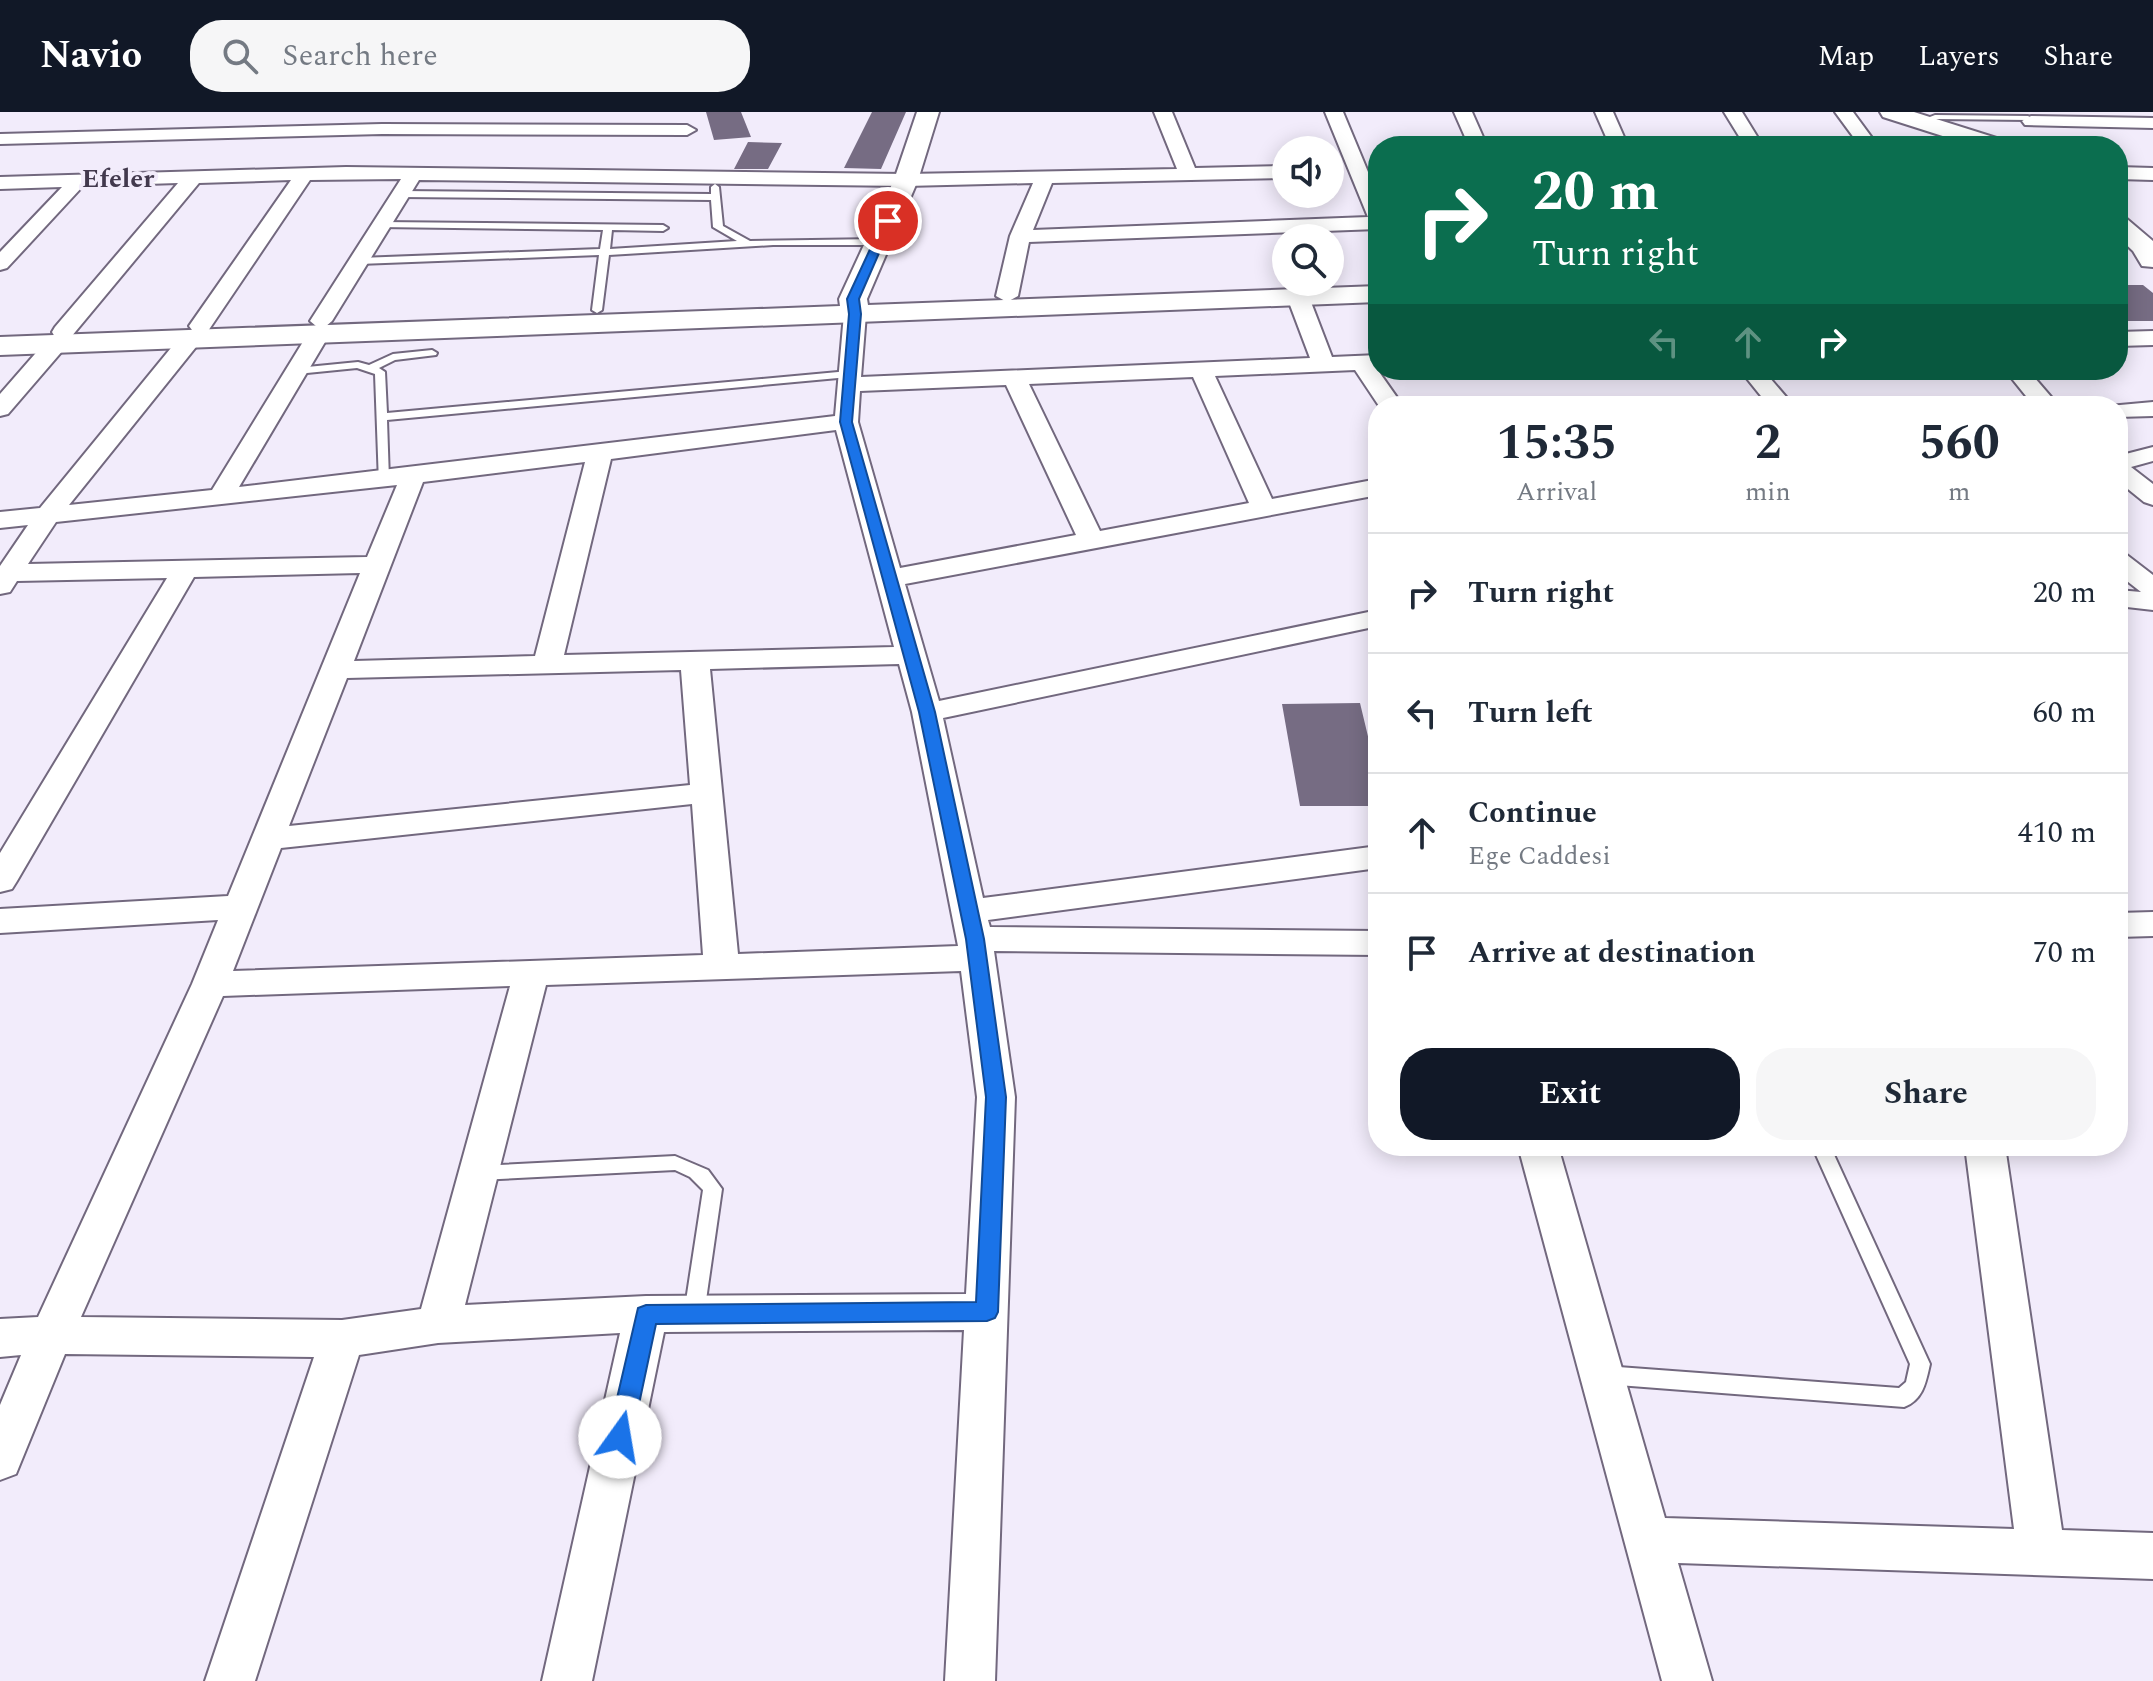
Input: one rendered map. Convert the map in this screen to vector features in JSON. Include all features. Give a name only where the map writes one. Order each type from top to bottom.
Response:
[{"type":"main road","points":[[854,307],[878,242],[906,180],[928,112]]},
{"type":"main road","points":[[1859,112],[1932,136]]},
{"type":"main road","points":[[1891,112],[1966,136]]},
{"type":"main road","points":[[2128,208],[2153,226]]},
{"type":"main road","points":[[2128,233],[2144,247],[2144,265]]},
{"type":"main road","points":[[0,346],[60,338],[854,307],[1007,296],[1368,283]]},
{"type":"main road","points":[[321,327],[597,310],[1368,294]]},
{"type":"main road","points":[[0,335],[60,338]]},
{"type":"street","points":[[107,180],[172,112]]},
{"type":"street","points":[[346,173],[392,112]]},
{"type":"street","points":[[625,130],[641,112]]},
{"type":"street","points":[[681,112],[715,187]]},
{"type":"street","points":[[1163,112],[1188,174]]},
{"type":"street","points":[[1334,112],[1368,192]]},
{"type":"street","points":[[1463,112],[1474,136]]},
{"type":"street","points":[[1604,112],[1615,136]]},
{"type":"street","points":[[1733,112],[1748,136]]},
{"type":"street","points":[[1844,112],[1862,136]]},
{"type":"street","points":[[2027,117],[2153,123]]},
{"type":"street","points":[[2027,117],[2041,136]]},
{"type":"street","points":[[0,136],[17,119]]},
{"type":"street","points":[[0,136],[147,136],[382,129],[625,130],[694,142]]},
{"type":"street","points":[[0,183],[414,173],[715,187],[1272,172]]},
{"type":"street","points":[[220,497],[414,173]]},
{"type":"street","points":[[2128,173],[2153,174]]},
{"type":"street","points":[[4,580],[47,516],[196,332],[305,174]]},
{"type":"street","points":[[0,409],[194,177]]},
{"type":"street","points":[[1007,296],[1020,236],[1044,179]]},
{"type":"street","points":[[0,264],[78,181]]},
{"type":"street","points":[[1020,236],[1368,221]]},
{"type":"street","points":[[1298,297],[1324,365]]},
{"type":"street","points":[[854,307],[846,422],[927,712],[974,936],[996,1097],[970,1681]]},
{"type":"street","points":[[2128,339],[2153,338]]},
{"type":"street","points":[[848,380],[1014,377],[1368,362]]},
{"type":"street","points":[[1201,370],[1263,507]]},
{"type":"street","points":[[1014,377],[1091,539]]},
{"type":"street","points":[[1760,380],[1773,396]]},
{"type":"street","points":[[2025,380],[2038,396]]},
{"type":"street","points":[[2128,410],[2153,409]]},
{"type":"street","points":[[0,520],[398,478],[846,422]]},
{"type":"street","points":[[547,665],[600,453]]},
{"type":"street","points":[[2128,462],[2153,456]]},
{"type":"street","points":[[2128,474],[2153,497]]},
{"type":"street","points":[[0,1459],[51,1335],[210,984],[378,565],[398,478]]},
{"type":"street","points":[[891,578],[1368,489]]},
{"type":"street","points":[[4,580],[185,570],[378,565]]},
{"type":"street","points":[[2128,569],[2153,588]]},
{"type":"street","points":[[0,881],[185,570]]},
{"type":"street","points":[[2128,599],[2153,602]]},
{"type":"street","points":[[927,712],[1368,620]]},
{"type":"street","points":[[336,670],[912,655]]},
{"type":"street","points":[[695,662],[704,793],[722,968]]},
{"type":"street","points":[[268,839],[704,793]]},
{"type":"street","points":[[210,984],[722,968],[974,936],[1368,859]]},
{"type":"street","points":[[0,921],[241,907]]},
{"type":"street","points":[[2128,925],[2153,924]]},
{"type":"street","points":[[974,936],[1368,943]]},
{"type":"street","points":[[438,1325],[531,973]]},
{"type":"street","points":[[1541,1156],[1687,1681]]},
{"type":"street","points":[[1986,1156],[2041,1551]]},
{"type":"street","points":[[0,1338],[51,1335],[342,1339],[438,1325],[646,1314],[987,1312]]},
{"type":"street","points":[[567,1681],[646,1314]]},
{"type":"street","points":[[230,1681],[342,1339]]},
{"type":"street","points":[[1650,1540],[2153,1556]]},
{"type":"lane","points":[[1921,122],[1935,117],[2027,117]]},
{"type":"lane","points":[[401,194],[715,187],[718,227],[748,244]]},
{"type":"lane","points":[[382,225],[663,228]]},
{"type":"lane","points":[[597,310],[608,227]]},
{"type":"lane","points":[[359,261],[748,244],[878,242]]},
{"type":"lane","points":[[372,368],[393,357],[432,353]]},
{"type":"lane","points":[[297,371],[358,365],[380,372],[382,417],[398,478]]},
{"type":"lane","points":[[382,417],[848,380]]},
{"type":"lane","points":[[1603,1375],[1904,1398],[1915,1386],[1920,1364],[1826,1156]]},
{"type":"lane","points":[[478,1173],[675,1163],[691,1168],[704,1177],[713,1189],[694,1314]]},
{"type":"building","points":[[706,112],[741,112],[751,137],[714,140]]},
{"type":"building","points":[[872,112],[906,112],[881,169],[844,168]]},
{"type":"building","points":[[748,142],[782,143],[768,169],[734,169]]},
{"type":"building","points":[[2128,285],[2143,285],[2153,293],[2153,321],[2128,321]]},
{"type":"building","points":[[1360,703],[1368,736],[1368,806],[1300,806],[1282,704]]},
{"type":"district","name":"Efeler","points":[[118,178]]},
{"type":"route","points":[[620,1437],[646,1314],[987,1312],[996,1097],[975,939],[927,712],[846,422],[855,314],[853,299],[888,221]]}]
